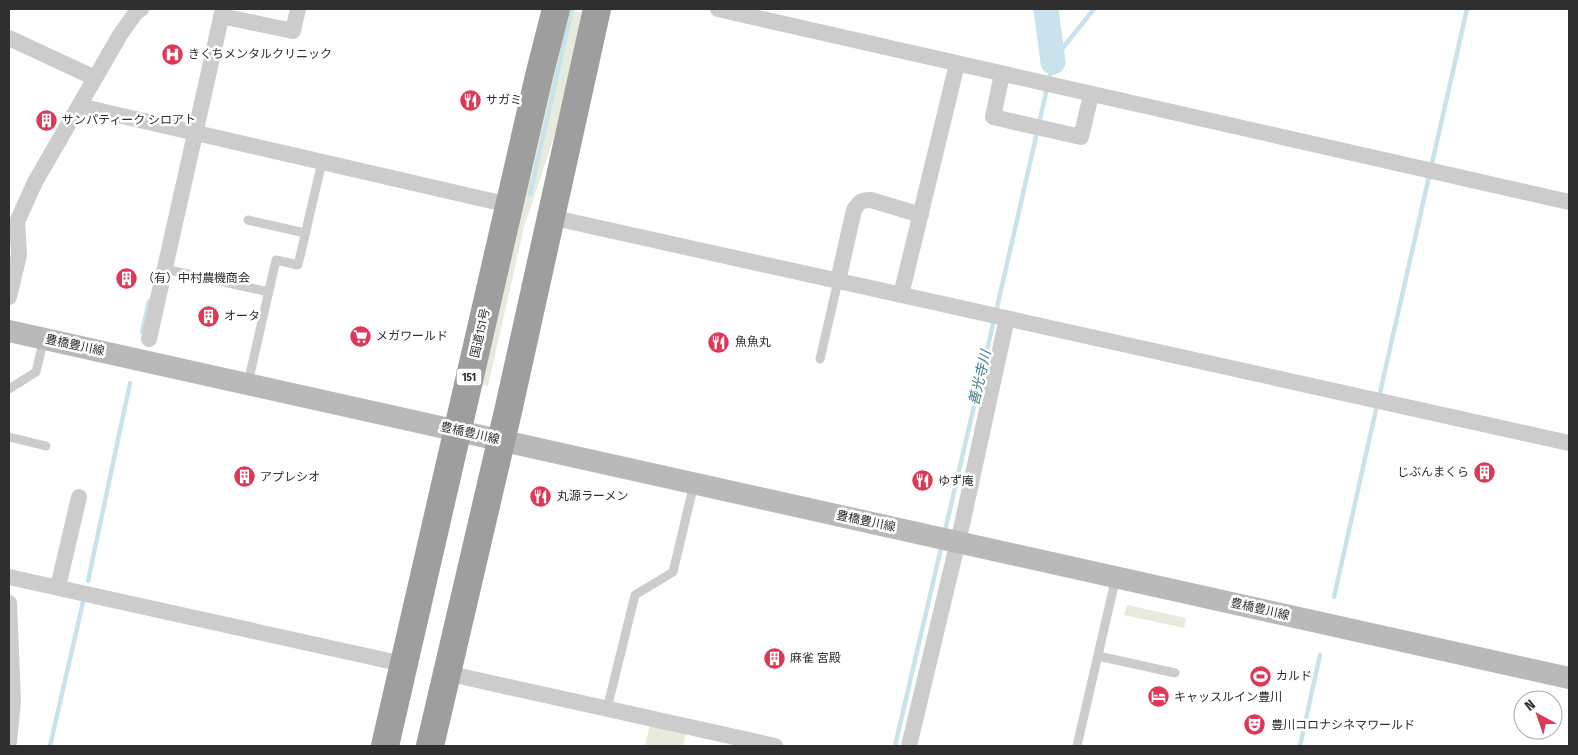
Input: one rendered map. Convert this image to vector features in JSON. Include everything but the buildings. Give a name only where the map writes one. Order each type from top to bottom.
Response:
[{"type":"highway","name":"国道151号","points":[[381,741],[404,664],[556,9]]},
{"type":"highway","points":[[430,746],[597,9]]},
{"type":"main road","name":"豊橋豊川線","points":[[9,331],[1569,678]]},
{"type":"street","points":[[9,296],[17,222],[35,182],[120,35],[137,11],[141,9]]},
{"type":"street","points":[[149,339],[222,12],[292,31],[298,9]]},
{"type":"street","points":[[718,9],[1569,202]]},
{"type":"street","points":[[9,38],[95,78]]},
{"type":"street","points":[[901,295],[957,64]]},
{"type":"street","points":[[1002,74],[993,117],[1002,120],[1081,136],[1091,95]]},
{"type":"street","points":[[78,106],[509,205]]},
{"type":"street","points":[[838,282],[854,210],[858,203],[863,200],[871,200],[920,215]]},
{"type":"street","points":[[550,217],[1569,443]]},
{"type":"street","points":[[908,746],[946,539],[997,316]]},
{"type":"street","points":[[58,587],[79,497]]},
{"type":"street","points":[[9,577],[404,664]]},
{"type":"street","points":[[9,603],[13,701],[9,742]]},
{"type":"street","points":[[446,673],[774,746]]},
{"type":"lane","points":[[248,383],[276,260],[298,266],[322,162]]},
{"type":"lane","points":[[248,220],[305,233]]},
{"type":"lane","points":[[165,268],[269,292]]},
{"type":"lane","points":[[820,359],[838,282]]},
{"type":"lane","points":[[9,389],[36,372],[44,338]]},
{"type":"lane","points":[[9,437],[46,446]]},
{"type":"lane","points":[[607,709],[635,595],[673,572],[694,483]]},
{"type":"lane","points":[[1077,746],[1116,576]]},
{"type":"lane","points":[[1098,656],[1175,673]]},
{"type":"shaded area","points":[[569,10],[582,12],[560,119],[524,227],[488,386],[475,383]]},
{"type":"shaded area","points":[[1127,605],[1186,618],[1184,628],[1124,615]]},
{"type":"shaded area","points":[[650,725],[686,733],[683,746],[645,746]]},
{"type":"waterway","points":[[530,194],[572,9]]},
{"type":"waterway","name":"善光寺川","points":[[1046,9],[1053,62]]},
{"type":"waterway","name":"善光寺川","points":[[996,312],[1053,62],[1094,9]]},
{"type":"waterway","points":[[1379,397],[1467,9]]},
{"type":"waterway","points":[[142,332],[149,301]]},
{"type":"waterway","name":"善光寺川","points":[[945,531],[994,320]]},
{"type":"waterway","points":[[88,581],[130,383]]},
{"type":"waterway","points":[[1334,597],[1377,405]]},
{"type":"waterway","name":"善光寺川","points":[[895,746],[942,544]]},
{"type":"waterway","points":[[50,746],[83,602]]},
{"type":"waterway","points":[[1300,746],[1320,655]]},
{"type":"place","name":"きくちメンタルクリニック","points":[[172,54]]},
{"type":"place","name":"サガミ","points":[[470,100]]},
{"type":"place","name":"サンパティーク シロアト","points":[[46,120]]},
{"type":"place","name":"（有）中村農機商会","points":[[126,278]]},
{"type":"place","name":"オータ","points":[[208,316]]},
{"type":"place","name":"メガワールド","points":[[360,336]]},
{"type":"place","name":"魚魚丸","points":[[719,342]]},
{"type":"place","name":"じぶんまくら","points":[[1485,472]]},
{"type":"place","name":"アプレシオ","points":[[244,477]]},
{"type":"place","name":"ゆず庵","points":[[922,481]]},
{"type":"place","name":"丸源ラーメン","points":[[541,496]]},
{"type":"place","name":"麻雀 宮殿","points":[[774,658]]},
{"type":"place","name":"カルド","points":[[1260,676]]},
{"type":"place","name":"キャッスルイン豊川","points":[[1158,697]]},
{"type":"place","name":"豊川コロナシネマワールド","points":[[1255,725]]}]
